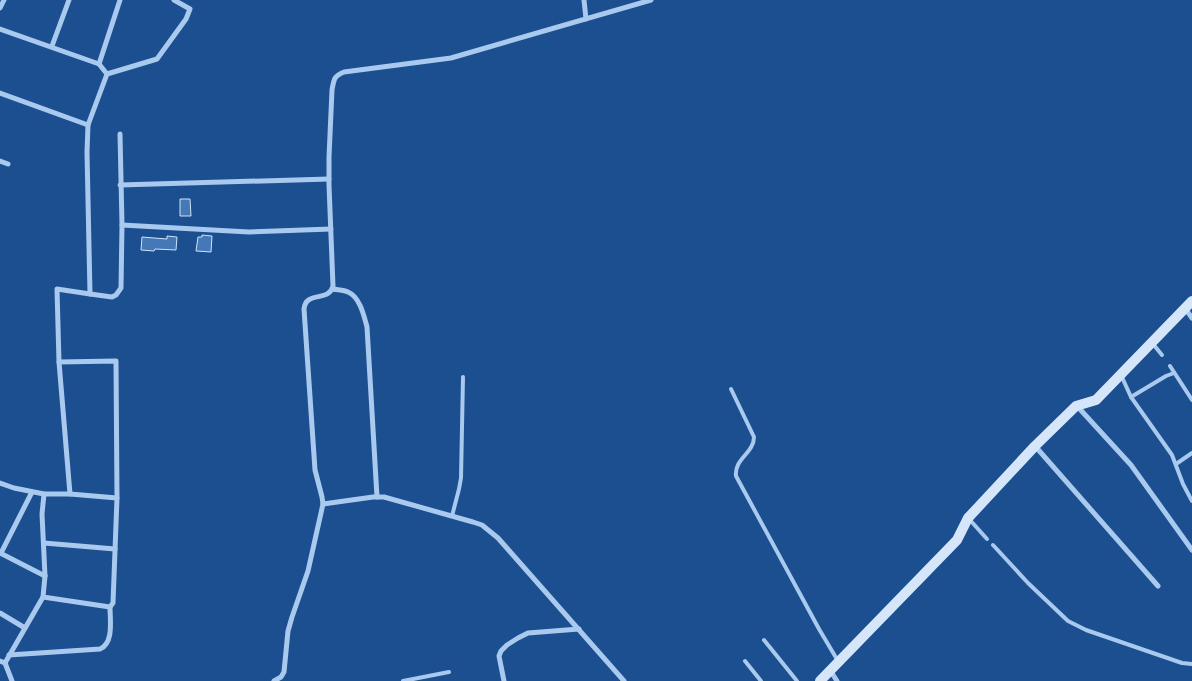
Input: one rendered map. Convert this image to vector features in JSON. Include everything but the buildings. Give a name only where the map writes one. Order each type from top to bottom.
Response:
[{"type":"main road","points":[[820,681],[957,540],[968,518],[1035,446],[1076,406],[1096,400],[1189,304]]},
{"type":"street","points":[[0,8],[4,0]]},
{"type":"street","points":[[52,46],[69,0]]},
{"type":"street","points":[[99,64],[120,0]]},
{"type":"street","points":[[107,74],[157,59],[186,19],[190,9],[174,0]]},
{"type":"street","points":[[584,0],[586,19]]},
{"type":"street","points":[[274,681],[281,677],[284,672],[288,631],[308,571],[323,504],[315,470],[304,304],[307,300],[329,294],[332,289],[329,179],[334,80],[337,75],[344,72],[451,58],[651,0]]},
{"type":"street","points":[[0,29],[99,64],[107,74]]},
{"type":"street","points":[[90,294],[88,125],[107,74]]},
{"type":"street","points":[[0,94],[88,125]]},
{"type":"street","points":[[70,494],[59,362],[57,289],[112,297],[121,288],[120,134]]},
{"type":"street","points":[[0,161],[8,164]]},
{"type":"street","points":[[120,185],[329,179]]},
{"type":"street","points":[[122,225],[249,232],[331,229]]},
{"type":"street","points":[[332,289],[346,291],[356,298],[367,327],[377,497]]},
{"type":"street","points":[[1189,304],[1192,318]]},
{"type":"street","points":[[9,656],[100,649],[105,647],[110,635],[117,498],[116,361],[59,362]]},
{"type":"street","points":[[1076,406],[1131,465],[1192,550]]},
{"type":"street","points":[[1035,446],[1158,586]]},
{"type":"street","points":[[0,483],[44,494],[117,498]]},
{"type":"street","points":[[32,492],[1,553],[45,576]]},
{"type":"street","points":[[12,681],[2,662],[9,656],[43,596],[45,576],[42,514],[44,494]]},
{"type":"street","points":[[323,504],[377,497],[396,500],[482,525],[489,530],[624,681]]},
{"type":"street","points":[[44,543],[115,550]]},
{"type":"street","points":[[43,596],[110,607]]},
{"type":"street","points":[[0,613],[25,628]]},
{"type":"street","points":[[504,681],[499,656],[507,645],[528,633],[579,629]]},
{"type":"street","points":[[830,670],[837,681]]},
{"type":"lane","points":[[1151,343],[1162,355]]},
{"type":"lane","points":[[1170,366],[1192,400]]},
{"type":"lane","points":[[1131,397],[1174,373]]},
{"type":"lane","points":[[1121,374],[1131,397],[1172,455],[1192,501]]},
{"type":"lane","points":[[452,516],[461,478],[463,377]]},
{"type":"lane","points":[[731,389],[754,437],[752,447],[739,462],[735,471],[736,476],[819,629],[839,662]]},
{"type":"lane","points":[[1176,464],[1192,453]]},
{"type":"lane","points":[[968,518],[987,539]]},
{"type":"lane","points":[[993,545],[1068,621],[1086,630],[1182,663],[1192,664]]},
{"type":"lane","points":[[764,640],[797,681]]},
{"type":"lane","points":[[746,660],[761,681]]},
{"type":"lane","points":[[403,681],[449,672]]}]
